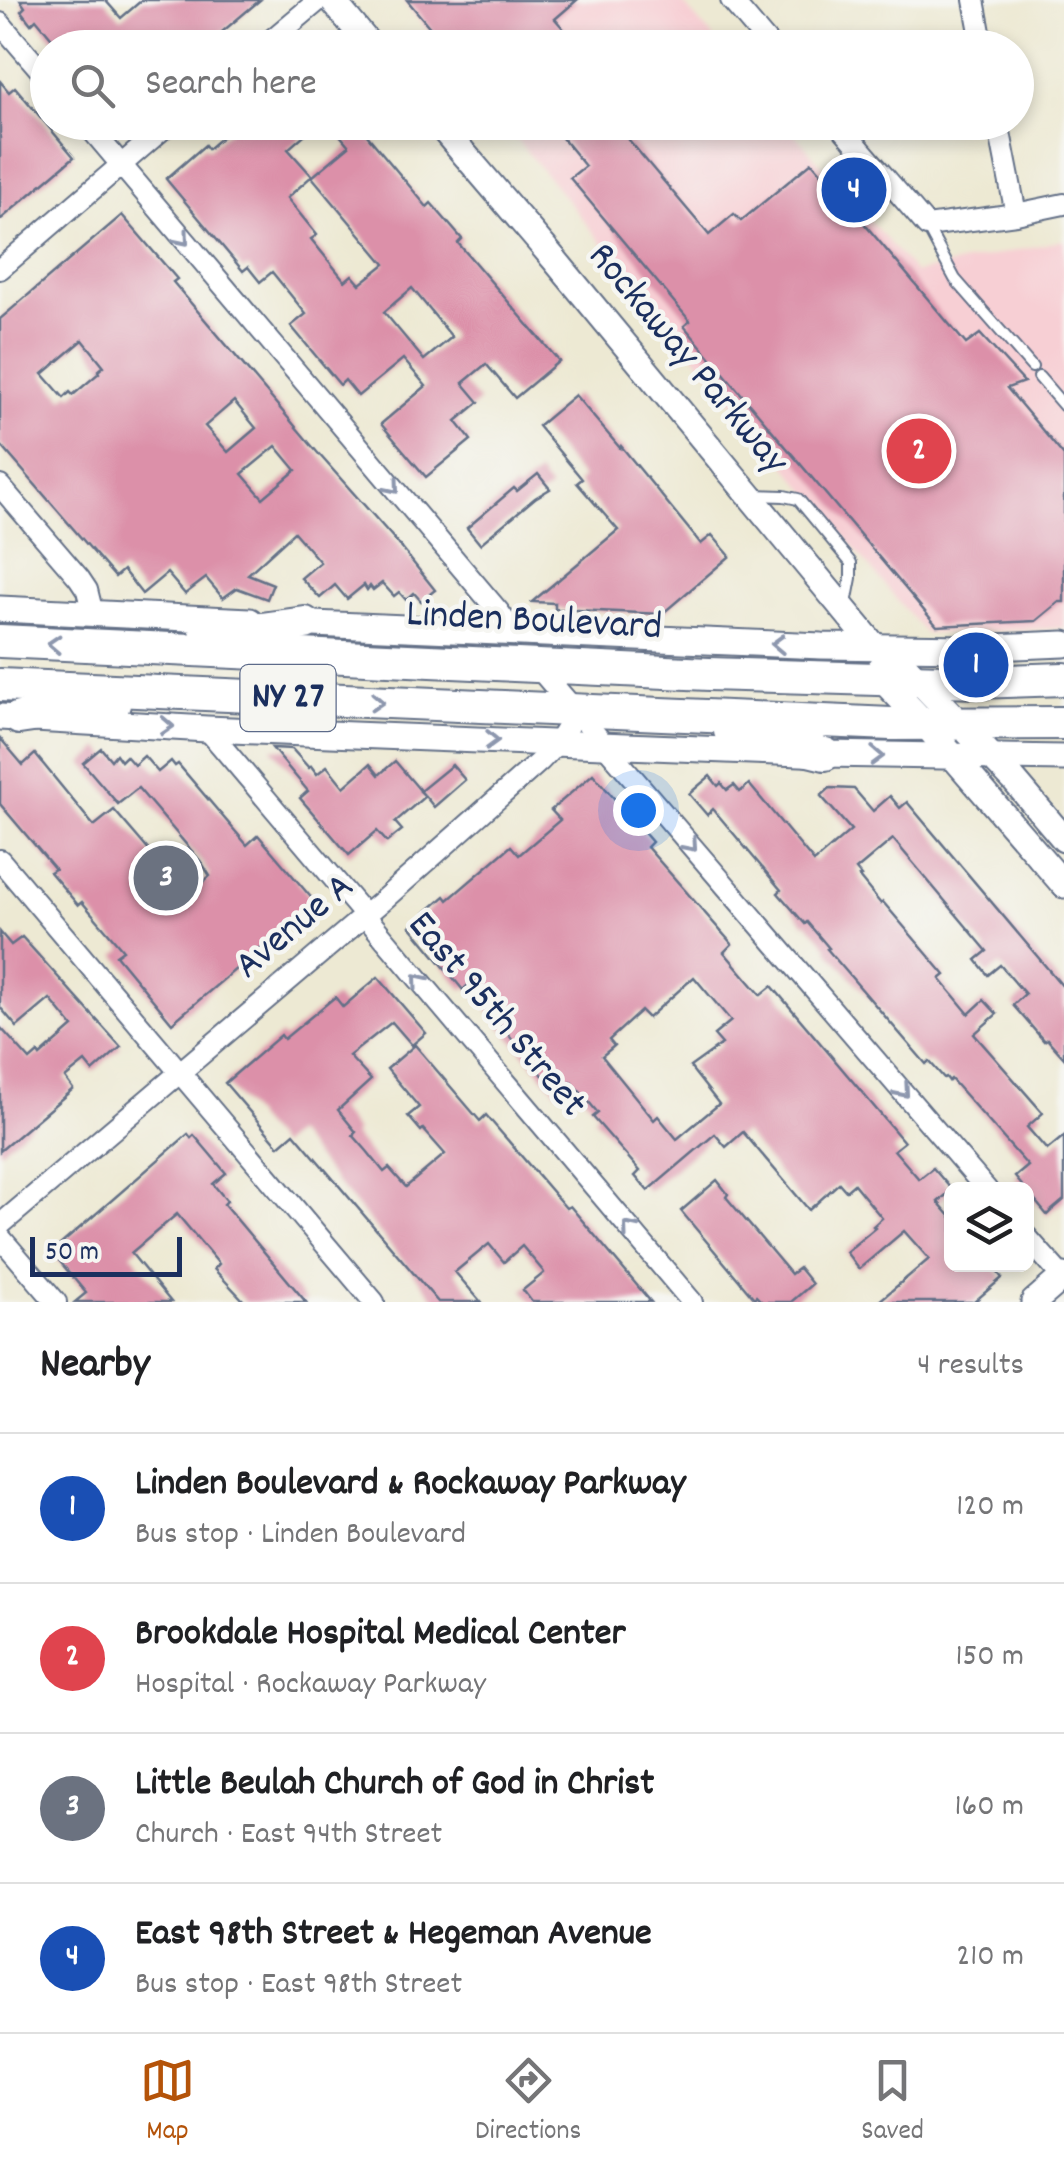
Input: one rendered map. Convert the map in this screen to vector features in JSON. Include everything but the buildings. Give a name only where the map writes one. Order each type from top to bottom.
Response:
[{"type":"highway","points":[[147,648],[305,623]]},
{"type":"highway","name":"Linden Boulevard","points":[[0,641],[726,674],[878,662],[918,680],[1064,678]]},
{"type":"highway","name":"NY 27","points":[[0,685],[925,724],[1064,723]]},
{"type":"highway","points":[[10,717],[85,710],[170,693]]},
{"type":"highway","points":[[673,715],[825,754]]},
{"type":"street","points":[[283,30],[319,0]]},
{"type":"street","points":[[332,0],[357,30]]},
{"type":"street","points":[[731,0],[757,30]]},
{"type":"street","points":[[974,0],[980,30]]},
{"type":"street","points":[[0,23],[30,58]]},
{"type":"street","points":[[99,140],[514,632]]},
{"type":"street","points":[[0,269],[149,140]]},
{"type":"street","name":"Rockaway Parkway","points":[[451,140],[844,610],[925,724],[1064,885]]},
{"type":"street","points":[[853,140],[927,226],[1064,204]]},
{"type":"street","points":[[1002,140],[1016,214]]},
{"type":"street","points":[[0,486],[79,578],[87,590],[93,614]]},
{"type":"street","name":"Linden Boulevard","points":[[0,610],[514,632],[878,662],[968,648],[1064,644]]},
{"type":"street","points":[[536,665],[980,1182]]},
{"type":"street","points":[[918,680],[1064,839]]},
{"type":"street","name":"Avenue A","points":[[0,1225],[364,916],[558,742],[576,711]]},
{"type":"street","points":[[10,717],[825,754],[1064,758]]},
{"type":"street","name":"East 95th Street","points":[[207,728],[692,1302]]},
{"type":"street","points":[[0,860],[374,1302]]},
{"type":"street","points":[[0,1237],[56,1302]]},
{"type":"street","points":[[1034,1245],[1064,1278],[1034,1302]]},
{"type":"lane","points":[[927,226],[955,279],[1064,406]]},
{"type":"lane","points":[[748,494],[798,500],[841,550],[851,563],[844,610]]},
{"type":"shaded area","points":[[402,0],[680,0],[706,30],[427,30]]},
{"type":"shaded area","points":[[517,140],[800,140],[915,273],[1064,240],[1064,628],[925,634]]},
{"type":"place","name":"East 98th Street & Hegeman Avenue","points":[[854,190]]},
{"type":"place","name":"Brookdale Hospital Medical Center","points":[[919,451]]},
{"type":"place","name":"Linden Boulevard & Rockaway Parkway","points":[[976,665]]},
{"type":"place","name":"Little Beulah Church of God in Christ","points":[[166,878]]}]
